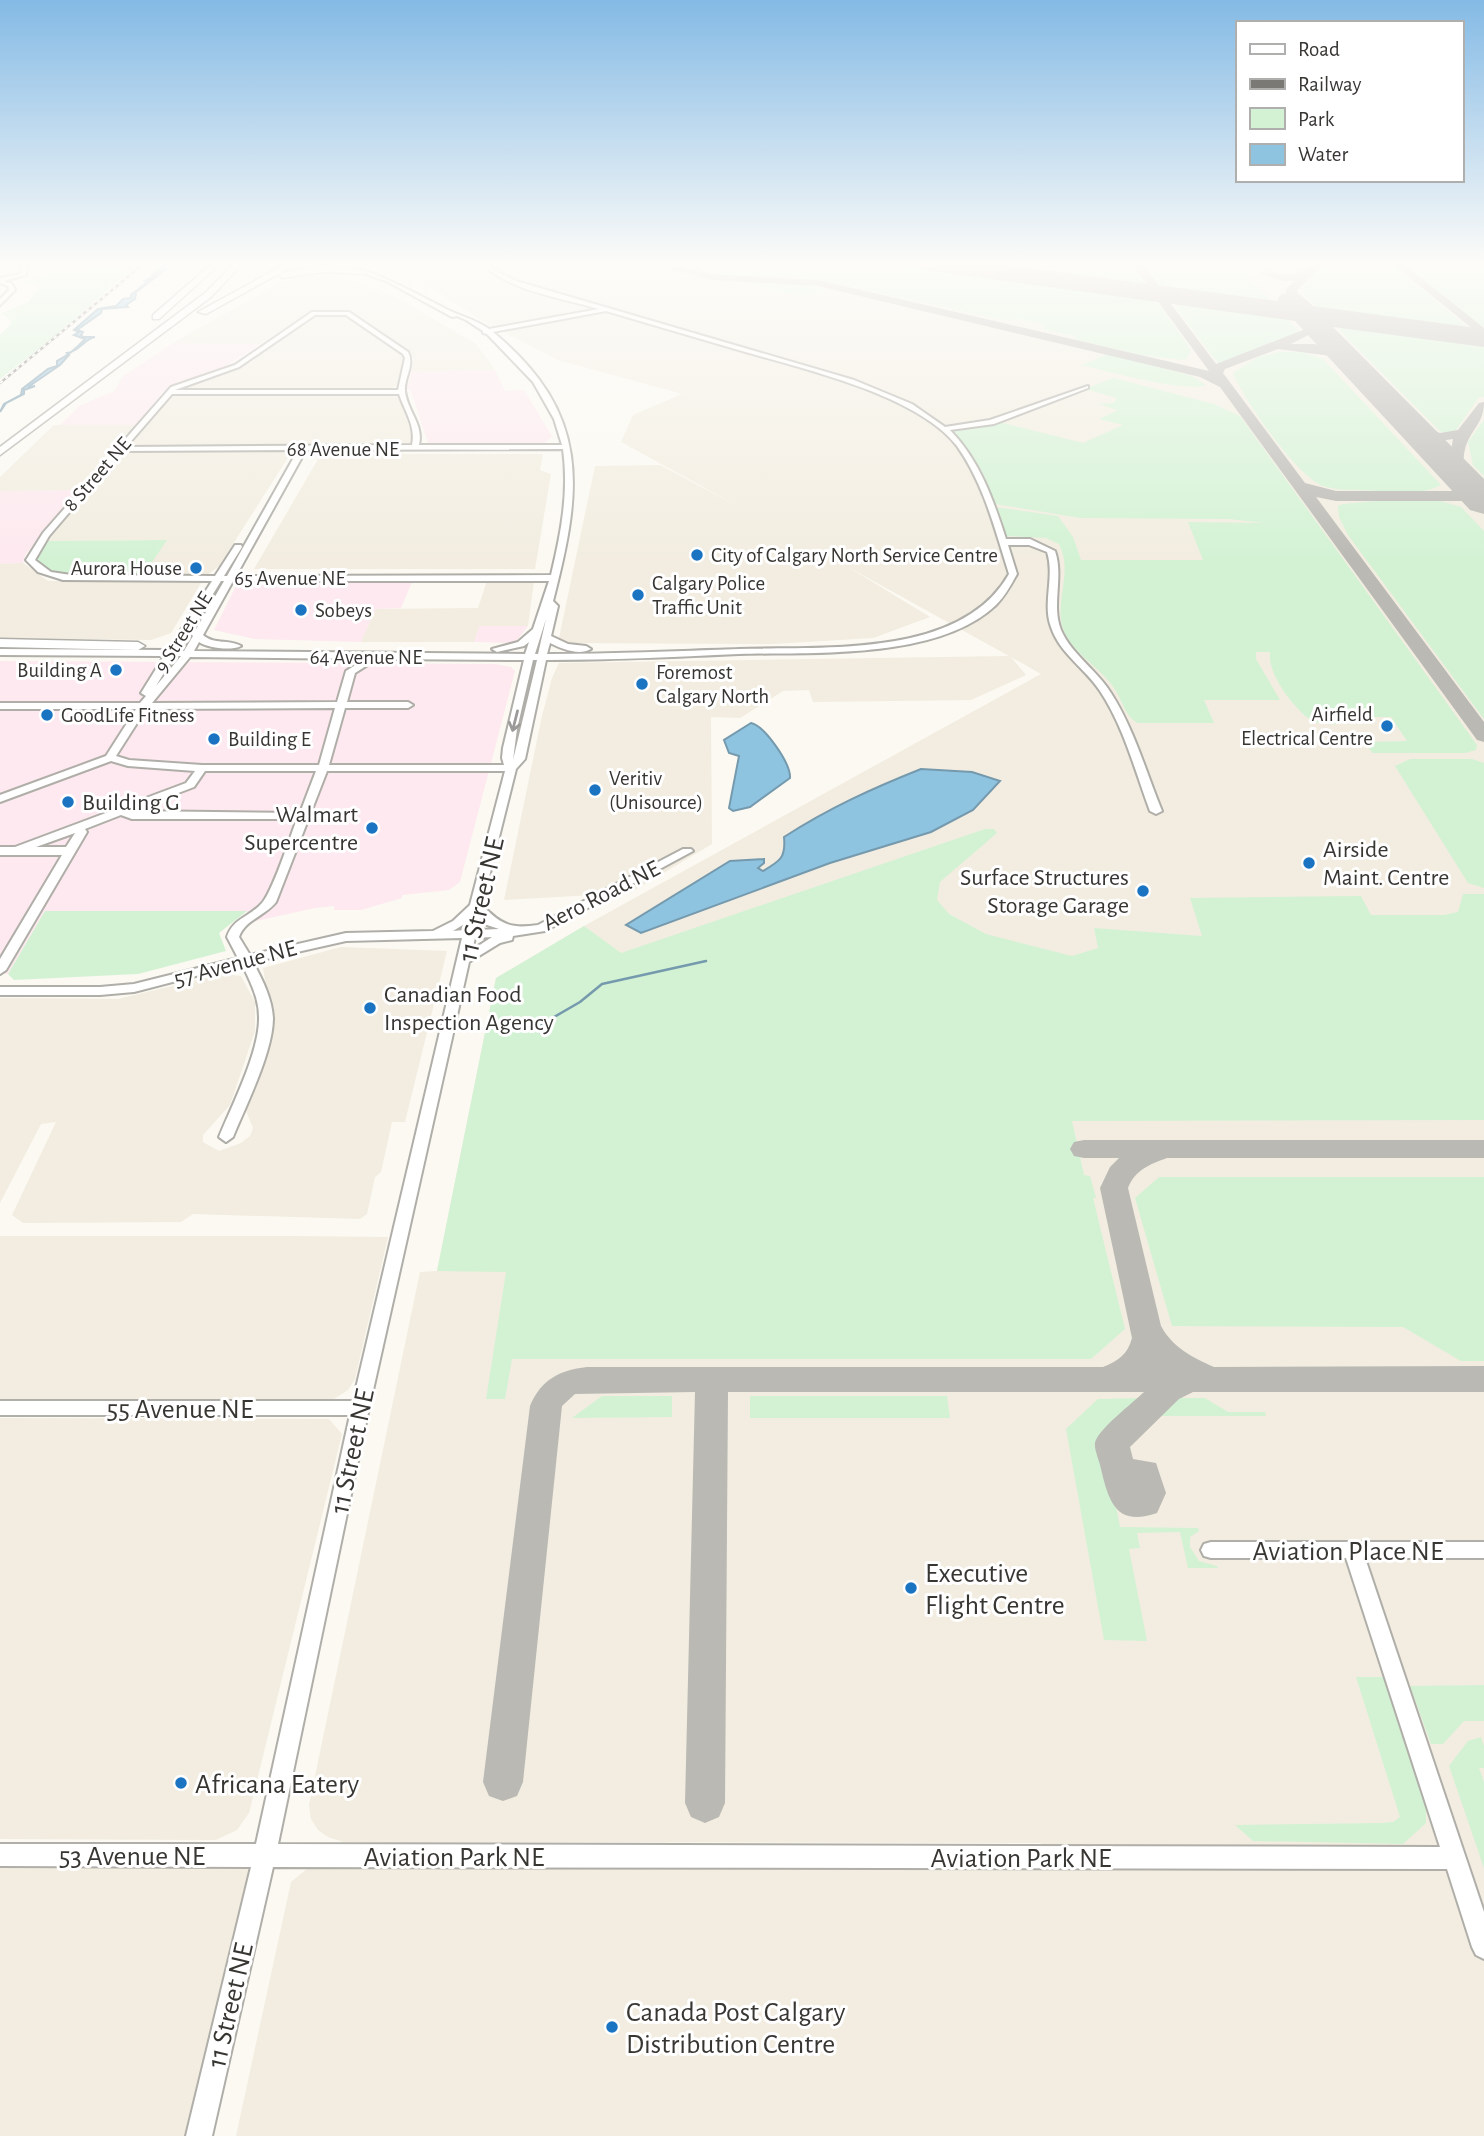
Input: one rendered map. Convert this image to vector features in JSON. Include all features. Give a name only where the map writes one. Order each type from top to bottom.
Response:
[{"type":"highway","points":[[0,452],[120,361]]},
{"type":"highway","points":[[107,370],[122,361]]},
{"type":"highway","points":[[0,650],[143,646]]},
{"type":"highway","points":[[0,650],[72,653]]},
{"type":"street","name":"8 Street NE","points":[[31,562],[30,556],[42,540],[168,392],[178,385],[237,366],[245,361]]},
{"type":"street","name":"8 Street NE","points":[[402,392],[408,361]]},
{"type":"street","name":"11 Street NE","points":[[199,2136],[265,1855],[360,1408],[466,959],[476,905],[511,768],[520,759],[531,711],[538,678],[537,629],[543,607],[548,602],[571,502],[567,447],[544,392],[517,361]]},
{"type":"street","name":"64 Avenue NE","points":[[72,653],[294,649],[494,650],[569,657],[849,649],[898,643],[946,630],[986,610],[1000,598],[1013,575],[980,477],[959,444],[944,429],[909,406],[852,381],[781,361]]},
{"type":"street","points":[[944,429],[991,422],[1086,387]]},
{"type":"street","points":[[168,392],[402,392],[410,407],[418,439],[415,448]]},
{"type":"street","name":"68 Avenue NE","points":[[120,449],[567,447]]},
{"type":"street","name":"9 Street NE","points":[[159,680],[179,650],[182,633],[278,492],[303,449]]},
{"type":"street","name":"9 Street NE","points":[[110,758],[179,650],[196,634],[268,515],[278,492]]},
{"type":"street","points":[[1002,542],[1030,542],[1051,551],[1055,559],[1050,614],[1055,628],[1070,653],[1105,691],[1156,811]]},
{"type":"street","name":"65 Avenue NE","points":[[31,562],[37,569],[52,575],[72,578],[554,578]]},
{"type":"street","name":"11 Street NE","points":[[511,768],[507,758],[526,673],[547,638],[553,606],[548,602]]},
{"type":"street","points":[[0,650],[179,650],[194,615]]},
{"type":"street","points":[[494,650],[522,644],[537,629]]},
{"type":"street","points":[[143,646],[182,633]]},
{"type":"street","points":[[196,634],[202,642],[213,645],[294,649]]},
{"type":"street","points":[[547,638],[566,647],[603,650]]},
{"type":"street","name":"64 Avenue NE","points":[[143,646],[319,657],[460,657],[603,650],[732,652]]},
{"type":"street","points":[[111,653],[155,661],[159,680]]},
{"type":"street","points":[[531,711],[537,654]]},
{"type":"street","points":[[319,657],[342,663],[351,671]]},
{"type":"street","points":[[226,1137],[265,1027],[264,1001],[233,937],[234,930],[247,918],[264,910],[270,902],[323,768],[351,671],[369,660],[387,657]]},
{"type":"street","points":[[460,657],[512,662],[526,673]]},
{"type":"street","points":[[538,678],[549,664],[569,657]]},
{"type":"street","points":[[0,706],[408,705]]},
{"type":"street","points":[[0,799],[110,758],[132,764],[202,768],[511,768]]},
{"type":"street","points":[[16,851],[190,785],[202,768]]},
{"type":"street","points":[[121,811],[132,816],[304,816]]},
{"type":"street","points":[[0,970],[81,832],[79,827]]},
{"type":"street","points":[[0,851],[69,851]]},
{"type":"street","name":"Aero Road NE","points":[[471,933],[541,929],[687,851]]},
{"type":"street","points":[[431,936],[457,924],[476,905],[491,922],[506,929],[526,931]]},
{"type":"street","points":[[431,936],[453,944],[466,959],[496,940],[526,931]]},
{"type":"street","name":"57 Avenue NE","points":[[0,991],[100,991],[134,988],[331,939],[471,933]]},
{"type":"street","name":"55 Avenue NE","points":[[0,1408],[360,1408]]},
{"type":"street","name":"Aviation Place NE","points":[[1211,1550],[1484,1550]]},
{"type":"street","points":[[1353,1551],[1484,1947]]},
{"type":"street","name":"53 Avenue NE","points":[[0,1855],[265,1855]]},
{"type":"street","name":"Aviation Park NE","points":[[265,1855],[1454,1858]]},
{"type":"shaded area","points":[[146,361],[235,361],[219,371],[177,382],[163,392],[136,425],[60,425],[79,406],[114,391],[123,376]]},
{"type":"shaded area","points":[[249,361],[403,361],[404,363],[397,386],[385,390],[182,388]]},
{"type":"shaded area","points":[[414,361],[488,361],[495,370],[411,372]]},
{"type":"shaded area","points":[[560,361],[1484,361],[1484,2136],[236,2136],[291,1882],[308,1868],[1043,1866],[1041,1843],[343,1842],[318,1830],[311,1819],[309,1805],[420,1272],[437,1271],[496,978],[584,926],[1041,674],[1011,657],[1026,675],[971,700],[813,702],[809,690],[783,691],[740,718],[711,717],[712,844],[630,893],[504,900],[542,716],[559,663],[1009,656],[848,567],[930,617],[873,638],[773,644],[558,643],[595,466],[660,465],[745,510],[621,442],[633,415],[682,394]]},
{"type":"shaded area","points":[[495,370],[505,391],[524,390],[552,436],[542,446],[429,446],[411,391],[407,389],[411,372]]},
{"type":"shaded area","points":[[180,392],[396,394],[400,396],[413,440],[402,446],[389,447],[136,447],[128,444],[170,395]]},
{"type":"shaded area","points":[[54,425],[136,425],[81,490],[0,491],[0,477]]},
{"type":"shaded area","points":[[134,451],[282,451],[289,456],[219,566],[207,575],[142,577],[166,540],[47,541],[122,454]]},
{"type":"shaded area","points":[[321,454],[543,454],[540,470],[551,474],[535,569],[254,569]]},
{"type":"shaded area","points":[[81,490],[25,555],[23,563],[0,564],[0,491]]},
{"type":"shaded area","points":[[23,563],[48,581],[201,583],[171,633],[151,640],[0,638],[0,564]]},
{"type":"shaded area","points":[[487,581],[534,581],[528,626],[479,626],[474,642],[361,642],[376,609],[478,608]]},
{"type":"shaded area","points":[[238,582],[412,582],[401,608],[376,609],[361,642],[255,639],[214,630]]},
{"type":"shaded area","points":[[479,626],[528,626],[515,643],[474,642]]},
{"type":"shaded area","points":[[0,661],[495,664],[511,667],[515,671],[460,882],[449,890],[402,895],[402,898],[361,910],[334,910],[334,906],[256,921],[247,911],[45,911],[8,974],[0,974]]},
{"type":"shaded area","points":[[341,947],[447,951],[405,1122],[392,1122],[381,1172],[375,1177],[367,1214],[360,1219],[193,1214],[181,1222],[23,1223],[12,1215],[56,1122],[41,1124],[0,1203],[0,998],[118,999],[222,974],[241,976],[255,1002],[255,1031],[230,1105],[203,1135],[203,1142],[219,1151],[241,1143],[250,1136],[253,1128],[245,1108],[273,1028],[263,968]]},
{"type":"shaded area","points":[[0,1236],[388,1237],[355,1379],[348,1390],[334,1399],[311,1403],[0,1402]]},
{"type":"shaded area","points":[[0,1418],[329,1419],[342,1434],[249,1813],[237,1830],[216,1840],[0,1839]]},
{"type":"shaded area","points":[[0,1855],[265,1855],[199,2136],[0,2136]]},
{"type":"green space","points":[[0,361],[23,361],[0,379]]},
{"type":"green space","points":[[1092,361],[1134,361],[1192,376],[1206,385],[1196,387],[1164,384],[1082,365]]},
{"type":"green space","points":[[1252,361],[1325,361],[1441,485],[1418,492],[1336,489],[1323,486],[1299,468],[1272,436],[1233,373]]},
{"type":"green space","points":[[1370,361],[1484,361],[1484,397],[1479,397],[1454,433],[1441,432]]},
{"type":"green space","points":[[1113,378],[1214,404],[1240,416],[1477,745],[1476,750],[1465,753],[1373,753],[1363,742],[1407,741],[1391,717],[1345,717],[1346,722],[1332,724],[1312,720],[1294,705],[1282,688],[1272,669],[1270,652],[1256,652],[1256,659],[1280,700],[1204,700],[1214,723],[1138,723],[1130,717],[1108,680],[1076,649],[1064,631],[1061,610],[1065,572],[1059,544],[1046,538],[1006,536],[995,507],[1058,516],[1073,537],[1081,560],[1203,560],[1188,522],[1265,523],[1228,519],[1081,518],[995,504],[975,461],[952,431],[999,422],[1083,443],[1123,425],[1099,419],[1118,410],[1098,404],[1114,403],[1117,398],[1085,389]]},
{"type":"green space","points":[[1484,420],[1484,476],[1473,465],[1468,442]]},
{"type":"green space","points":[[1437,500],[1461,507],[1484,531],[1484,719],[1348,535],[1339,517],[1338,506],[1343,504]]},
{"type":"green space","points":[[167,540],[142,577],[70,576],[44,568],[37,560],[39,550],[47,541]]},
{"type":"green space","points":[[1410,759],[1472,759],[1484,763],[1484,888],[1468,883],[1395,766]]},
{"type":"green space","points":[[985,829],[994,829],[997,833],[940,882],[937,900],[949,914],[986,934],[1072,956],[1098,948],[1094,928],[1202,936],[1190,898],[1361,896],[1371,915],[1444,915],[1458,912],[1463,894],[1484,894],[1484,1120],[1072,1121],[1084,1175],[1090,1176],[1096,1198],[1093,1198],[1125,1329],[1091,1359],[512,1359],[505,1399],[486,1399],[506,1272],[437,1271],[496,978],[584,926],[621,953]]},
{"type":"green space","points":[[45,911],[247,911],[219,933],[226,951],[138,974],[14,980],[8,974]]},
{"type":"green space","points":[[1159,1177],[1484,1177],[1484,1361],[1461,1361],[1403,1327],[1172,1326],[1135,1198]]},
{"type":"green space","points":[[602,1396],[672,1396],[672,1417],[572,1418]]},
{"type":"green space","points":[[750,1396],[947,1396],[950,1418],[750,1418]]},
{"type":"green space","points":[[1141,1398],[1142,1402],[1103,1439],[1120,1527],[1198,1528],[1199,1531],[1190,1537],[1190,1547],[1199,1561],[1218,1568],[1188,1568],[1180,1532],[1137,1533],[1140,1548],[1129,1549],[1147,1641],[1104,1640],[1066,1429],[1098,1399]]},
{"type":"green space","points":[[1169,1398],[1205,1398],[1228,1412],[1265,1412],[1266,1416],[1153,1416]]},
{"type":"green space","points":[[1356,1677],[1384,1677],[1426,1807],[1426,1823],[1403,1844],[1253,1841],[1235,1825],[1381,1823],[1393,1822],[1400,1817]]},
{"type":"green space","points":[[1484,1685],[1484,1721],[1464,1721],[1443,1744],[1431,1744],[1410,1686]]},
{"type":"green space","points":[[1481,1737],[1484,1746],[1484,1768],[1479,1768],[1484,1782],[1484,1868],[1449,1766],[1468,1741]]},
{"type":"water","points":[[57,361],[64,361],[60,365],[28,387],[35,386],[24,390],[24,394],[6,403],[0,412],[4,404],[21,395],[22,389],[48,369],[57,366]]},
{"type":"water","points":[[751,723],[763,731],[776,746],[790,778],[750,807],[733,811],[729,808],[739,756],[729,753],[724,740]]},
{"type":"water","points":[[921,769],[972,772],[1000,781],[973,810],[931,832],[830,863],[641,933],[626,925],[730,861],[764,859],[764,863],[758,868],[763,871],[781,858],[784,837],[851,800]]},
{"type":"waterway","points":[[540,1032],[542,1024],[580,1002],[602,984],[706,961]]},
{"type":"taxiway","points":[[1147,361],[1204,374],[1225,384]]},
{"type":"taxiway","points":[[1207,361],[1225,384]]},
{"type":"taxiway","points":[[1217,373],[1220,367],[1236,361]]},
{"type":"taxiway","points":[[1225,384],[1484,736]]},
{"type":"taxiway","points":[[1463,434],[1484,406]]},
{"type":"taxiway","points":[[1415,430],[1440,437],[1463,434]]},
{"type":"taxiway","points":[[1458,475],[1456,453],[1463,434]]},
{"type":"taxiway","points":[[1300,486],[1317,493],[1336,496],[1484,496]]},
{"type":"taxiway","points":[[1084,1149],[1484,1149]]},
{"type":"taxiway","points":[[1110,1377],[1135,1364],[1144,1352],[1148,1338],[1114,1188],[1120,1174],[1130,1164],[1157,1152]]},
{"type":"taxiway","points":[[1147,1329],[1156,1345],[1169,1358],[1202,1375]]},
{"type":"taxiway","points":[[503,1782],[546,1406],[552,1394],[561,1386],[587,1380],[1484,1379]]},
{"type":"taxiway","points":[[705,1803],[712,1380]]},
{"type":"taxiway","points":[[1118,1467],[1125,1473],[1144,1473],[1149,1493],[1145,1503],[1133,1503],[1124,1494],[1112,1443],[1167,1390],[1187,1380]]},
{"type":"runway","points":[[1349,361],[1484,502]]},
{"type":"railway","points":[[0,383],[27,361]]},
{"type":"place","name":"City of Calgary North Service Centre","points":[[697,555]]},
{"type":"place","name":"Aurora House","points":[[196,568]]},
{"type":"place","name":"Calgary Police Traffic Unit","points":[[638,595]]},
{"type":"place","name":"Sobeys","points":[[301,610]]},
{"type":"place","name":"Building A","points":[[116,670]]},
{"type":"place","name":"Foremost Calgary North","points":[[642,684]]},
{"type":"place","name":"GoodLife Fitness","points":[[47,715]]},
{"type":"place","name":"Airfield Electrical Centre","points":[[1387,726]]},
{"type":"place","name":"Building E","points":[[214,739]]},
{"type":"place","name":"Veritiv (Unisource)","points":[[595,790]]},
{"type":"place","name":"Building G","points":[[68,802]]},
{"type":"place","name":"Walmart Supercentre","points":[[372,828]]},
{"type":"place","name":"Airside Maint. Centre","points":[[1309,863]]},
{"type":"place","name":"Surface Structures Storage Garage","points":[[1143,891]]},
{"type":"place","name":"Canadian Food Inspection Agency","points":[[370,1008]]},
{"type":"place","name":"Executive Flight Centre","points":[[911,1588]]},
{"type":"place","name":"Africana Eatery","points":[[181,1783]]},
{"type":"place","name":"Canada Post Calgary Distribution Centre","points":[[612,2027]]}]
